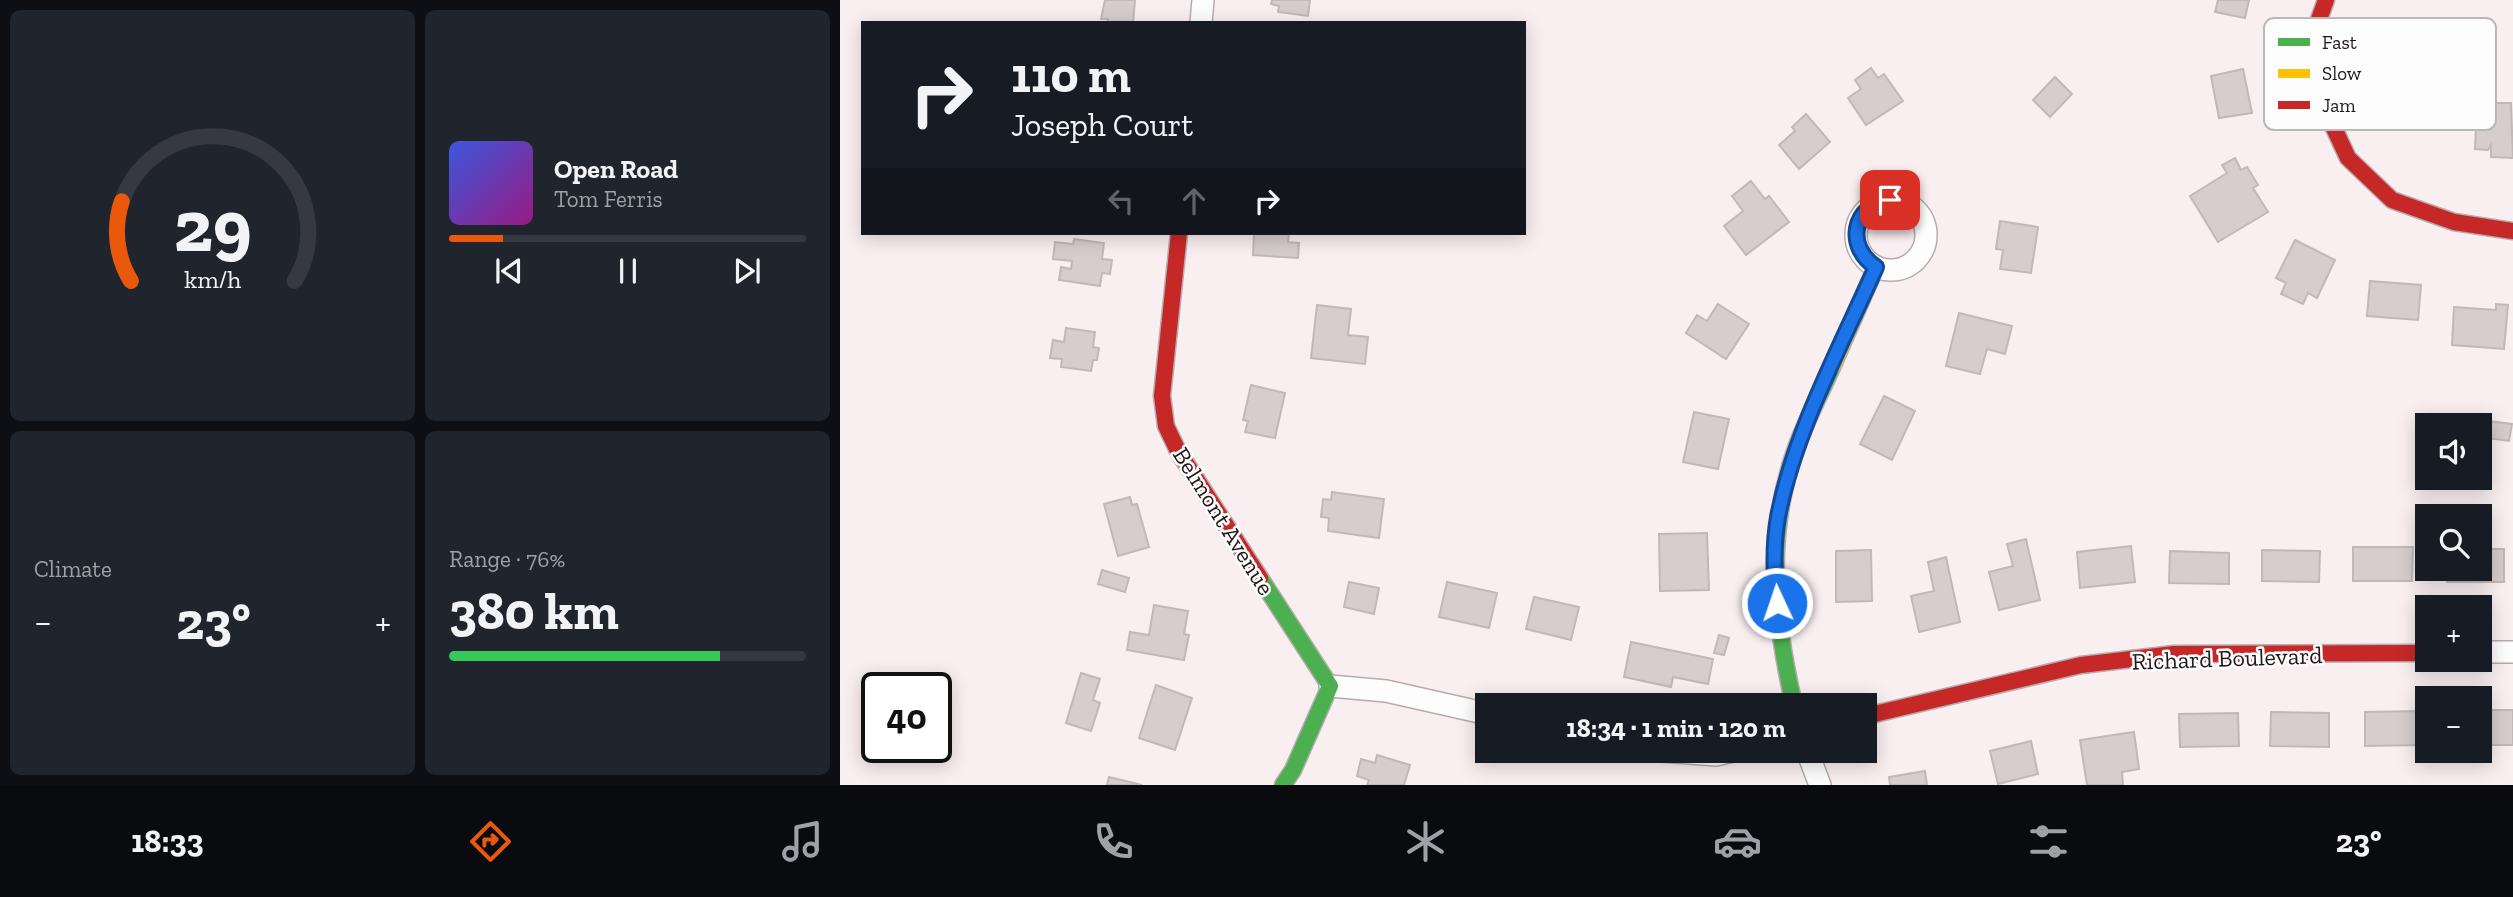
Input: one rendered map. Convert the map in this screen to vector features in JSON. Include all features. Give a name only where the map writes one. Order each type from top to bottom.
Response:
[{"type":"street","points":[[1201,21],[1203,0]]},
{"type":"street","points":[[2319,18],[2326,0]]},
{"type":"street","points":[[2335,130],[2348,158],[2392,201],[2454,222],[2513,231]]},
{"type":"street","name":"Belmont Avenue","points":[[1179,235],[1162,396],[1166,426],[1178,451],[1330,686]]},
{"type":"street","points":[[1791,693],[1782,652],[1774,579],[1778,519],[1796,451],[1876,267]]},
{"type":"street","points":[[2492,652],[2513,652]]},
{"type":"street","name":"Richard Boulevard","points":[[1877,713],[2081,665],[2174,654],[2415,653]]},
{"type":"street","points":[[1283,785],[1293,770],[1330,686],[1386,691],[1475,711]]},
{"type":"street","points":[[1812,763],[1820,785]]},
{"type":"building","points":[[1105,0],[1135,0],[1133,21],[1101,19]]},
{"type":"building","points":[[1272,0],[1310,0],[1308,16],[1278,12],[1279,6],[1271,4]]},
{"type":"building","points":[[2218,0],[2249,0],[2245,18],[2215,12]]},
{"type":"building","points":[[1871,68],[1878,78],[1884,74],[1903,101],[1866,125],[1848,98],[1861,89],[1855,80]]},
{"type":"building","points":[[2243,69],[2252,113],[2219,118],[2211,76]]},
{"type":"building","points":[[2055,77],[2072,94],[2050,117],[2033,100]]},
{"type":"building","points":[[2496,103],[2511,103],[2513,158],[2491,157],[2491,145],[2488,150],[2475,149],[2476,130],[2496,130]]},
{"type":"building","points":[[1806,114],[1830,142],[1799,169],[1779,145],[1795,131],[1792,127]]},
{"type":"building","points":[[2235,158],[2241,170],[2247,167],[2258,185],[2253,188],[2268,212],[2218,242],[2190,196],[2227,173],[2222,165]]},
{"type":"building","points":[[1751,181],[1765,199],[1769,196],[1789,222],[1746,255],[1724,226],[1743,211],[1732,196]]},
{"type":"building","points":[[2000,221],[2038,227],[2031,273],[2000,269],[2003,250],[1996,249]]},
{"type":"building","points":[[1254,235],[1289,235],[1288,242],[1299,243],[1298,258],[1253,255]]},
{"type":"building","points":[[1074,239],[1104,243],[1102,259],[1112,260],[1110,274],[1102,273],[1100,286],[1059,280],[1061,267],[1071,269],[1072,261],[1053,259],[1055,242],[1073,244]]},
{"type":"building","points":[[2295,240],[2335,260],[2317,298],[2308,293],[2303,304],[2281,294],[2286,283],[2276,278]]},
{"type":"building","points":[[2370,281],[2421,285],[2418,320],[2367,316]]},
{"type":"building","points":[[1718,304],[1749,324],[1726,359],[1686,333],[1697,315],[1707,321]]},
{"type":"building","points":[[2496,304],[2508,305],[2504,349],[2452,345],[2454,307],[2496,310]]},
{"type":"building","points":[[1317,305],[1351,309],[1348,335],[1368,337],[1365,364],[1311,358]]},
{"type":"building","points":[[1959,313],[2012,326],[2005,354],[1987,349],[1980,374],[1946,366]]},
{"type":"building","points":[[1066,328],[1095,332],[1093,347],[1099,348],[1091,371],[1061,367],[1062,359],[1050,358],[1053,340],[1064,342]]},
{"type":"building","points":[[1251,385],[1285,393],[1275,438],[1245,432],[1248,421],[1243,420]]},
{"type":"building","points":[[1884,396],[1915,411],[1892,460],[1860,444]]},
{"type":"building","points":[[1694,412],[1729,419],[1718,469],[1683,462]]},
{"type":"building","points":[[2492,422],[2512,424],[2509,441],[2492,439]]},
{"type":"building","points":[[1332,492],[1384,499],[1379,538],[1328,531],[1329,518],[1321,517],[1323,499],[1331,500]]},
{"type":"building","points":[[1130,497],[1132,505],[1137,504],[1149,547],[1118,556],[1104,504]]},
{"type":"building","points":[[1707,533],[1709,590],[1660,591],[1659,534]]},
{"type":"building","points":[[2026,539],[2040,600],[1999,610],[1989,572],[2013,566],[2007,544]]},
{"type":"building","points":[[2131,546],[2135,582],[2080,588],[2077,552]]},
{"type":"building","points":[[2353,547],[2413,547],[2412,581],[2353,581]]},
{"type":"building","points":[[2492,549],[2504,549],[2504,582],[2447,582],[2492,581]]},
{"type":"building","points":[[1871,550],[1872,601],[1836,602],[1836,551]]},
{"type":"building","points":[[2262,550],[2320,551],[2319,582],[2262,581]]},
{"type":"building","points":[[2170,551],[2229,553],[2229,584],[2169,583]]},
{"type":"building","points":[[1946,557],[1960,622],[1919,632],[1911,596],[1934,591],[1928,562]]},
{"type":"building","points":[[1102,570],[1129,578],[1125,592],[1098,584]]},
{"type":"building","points":[[1349,582],[1379,588],[1374,614],[1344,607]]},
{"type":"building","points":[[1447,582],[1497,593],[1489,628],[1439,617]]},
{"type":"building","points":[[1534,597],[1579,607],[1571,640],[1526,629]]},
{"type":"building","points":[[1154,605],[1188,611],[1184,634],[1189,635],[1184,660],[1127,650],[1130,632],[1149,635]]},
{"type":"building","points":[[1719,635],[1729,638],[1724,655],[1714,653]]},
{"type":"building","points":[[1631,642],[1713,659],[1708,684],[1673,677],[1671,687],[1624,677]]},
{"type":"building","points":[[1081,673],[1100,679],[1093,700],[1100,703],[1091,731],[1066,723]]},
{"type":"building","points":[[1156,685],[1192,698],[1175,750],[1139,738]]},
{"type":"building","points":[[2492,710],[2513,710],[2513,745],[2492,745]]},
{"type":"building","points":[[2415,711],[2415,745],[2365,746],[2365,712]]},
{"type":"building","points":[[2271,712],[2329,713],[2329,747],[2270,746]]},
{"type":"building","points":[[2238,713],[2239,746],[2180,747],[2179,714]]},
{"type":"building","points":[[2134,732],[2139,769],[2122,772],[2123,785],[2087,785],[2080,740]]},
{"type":"building","points":[[2031,741],[2038,774],[1998,784],[1990,751]]},
{"type":"building","points":[[1377,755],[1410,765],[1404,785],[1367,785],[1369,780],[1357,776],[1361,759],[1375,763]]},
{"type":"building","points":[[1925,771],[1927,785],[1890,785],[1889,777]]},
{"type":"building","points":[[1109,777],[1142,785],[1107,785]]},
{"type":"traffic: fast","points":[[1791,693],[1778,609],[1776,546],[1779,515],[1795,451],[1832,367]]},
{"type":"traffic: fast","points":[[1260,578],[1330,686],[1293,770],[1283,785]]},
{"type":"traffic: slow","points":[[1832,367],[1876,267]]},
{"type":"traffic: jam","points":[[2319,18],[2326,0]]},
{"type":"traffic: jam","points":[[2335,130],[2348,158],[2392,200],[2454,222],[2513,231]]},
{"type":"traffic: jam","points":[[1179,235],[1162,396],[1166,426],[1178,451],[1260,578]]},
{"type":"traffic: jam","points":[[1877,713],[2081,665],[2174,654],[2415,653]]},
{"type":"route","points":[[1777,603],[1774,579],[1778,519],[1796,451],[1876,267],[1865,259],[1858,247],[1857,228],[1866,210],[1877,203],[1890,200]]}]
